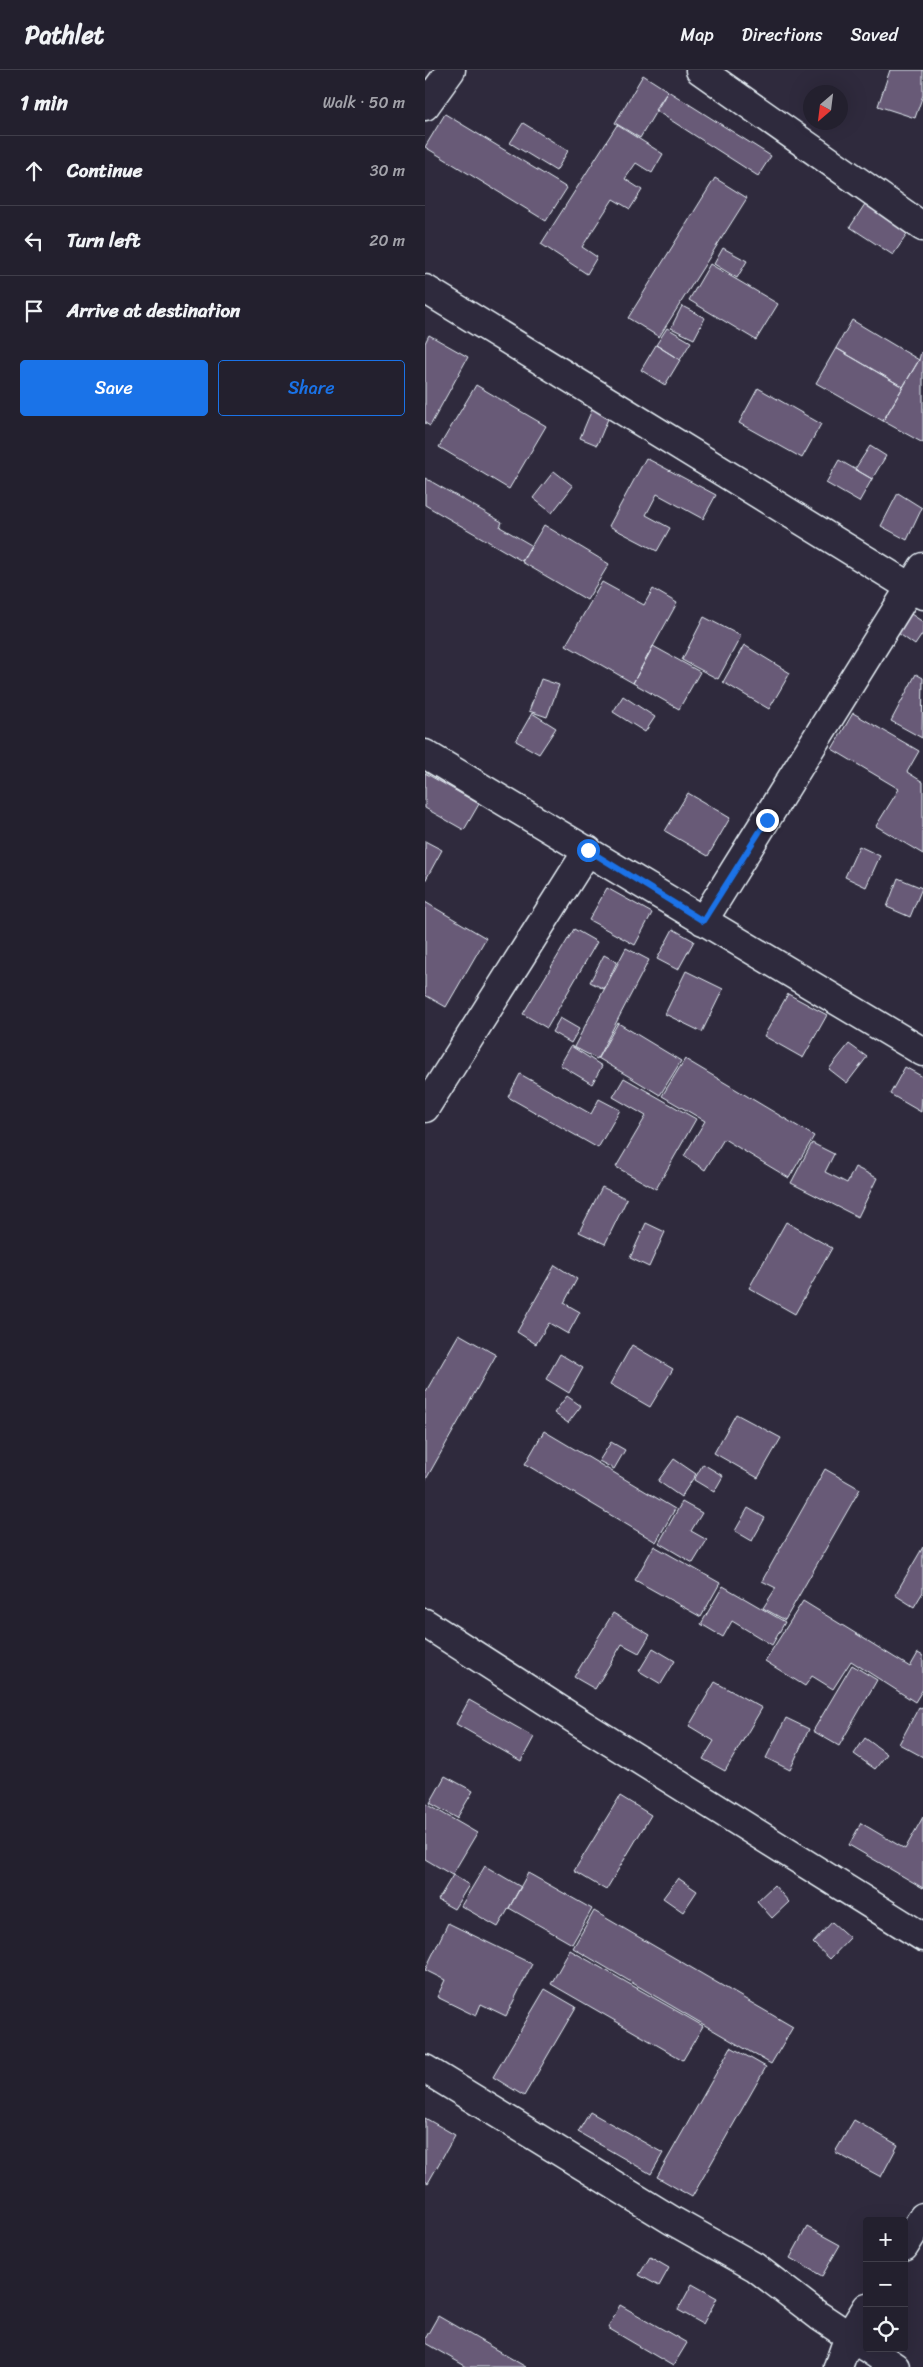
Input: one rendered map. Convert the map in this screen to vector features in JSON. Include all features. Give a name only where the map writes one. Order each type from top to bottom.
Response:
[{"type":"street","points":[[425,106],[451,70]]},
{"type":"street","points":[[700,70],[923,227]]},
{"type":"street","points":[[425,289],[919,583],[703,921]]},
{"type":"street","points":[[425,754],[923,1052]]},
{"type":"street","points":[[425,1108],[588,850]]},
{"type":"street","points":[[425,1623],[582,1724],[923,1937]]},
{"type":"street","points":[[425,2069],[673,2221],[755,2267],[819,2316],[895,2367]]},
{"type":"street","points":[[908,2241],[923,2217]]},
{"type":"street","points":[[838,2367],[861,2344]]},
{"type":"building","points":[[890,70],[923,70],[923,95],[915,118],[878,106]]},
{"type":"building","points":[[643,75],[668,91],[640,138],[615,123]]},
{"type":"building","points":[[668,91],[771,156],[758,176],[655,110]]},
{"type":"building","points":[[445,114],[567,188],[546,221],[425,147]]},
{"type":"building","points":[[523,123],[568,151],[556,171],[510,143]]},
{"type":"building","points":[[617,125],[663,154],[652,173],[636,163],[625,179],[642,190],[630,209],[613,199],[582,247],[597,257],[587,274],[541,244]]},
{"type":"building","points":[[715,178],[747,198],[659,337],[628,318]]},
{"type":"building","points":[[865,204],[908,233],[893,255],[850,227]]},
{"type":"building","points":[[723,248],[747,261],[737,278],[714,264]]},
{"type":"building","points":[[710,264],[778,304],[756,340],[689,300]]},
{"type":"building","points":[[682,306],[705,318],[694,339],[671,328]]},
{"type":"building","points":[[852,320],[919,360],[903,387],[836,348]]},
{"type":"building","points":[[667,328],[691,342],[680,360],[656,345]]},
{"type":"building","points":[[429,335],[468,357],[430,426],[425,423],[425,343]]},
{"type":"building","points":[[656,345],[680,360],[665,385],[641,370]]},
{"type":"building","points":[[836,348],[903,387],[883,421],[816,383]]},
{"type":"building","points":[[921,352],[923,354],[923,443],[883,421],[919,360]]},
{"type":"building","points":[[476,385],[546,426],[509,489],[439,447]]},
{"type":"building","points":[[758,388],[821,424],[802,458],[739,423]]},
{"type":"building","points":[[593,407],[610,414],[597,445],[580,438]]},
{"type":"building","points":[[870,446],[886,456],[872,479],[855,469]]},
{"type":"building","points":[[646,458],[716,495],[703,519],[657,494],[646,515],[670,528],[657,551],[609,526]]},
{"type":"building","points":[[839,460],[872,479],[859,502],[826,483]]},
{"type":"building","points":[[554,471],[573,486],[552,513],[533,498]]},
{"type":"building","points":[[425,478],[502,522],[500,527],[531,545],[522,561],[425,505]]},
{"type":"building","points":[[898,493],[922,508],[907,540],[881,526]]},
{"type":"building","points":[[544,525],[609,564],[587,600],[522,562]]},
{"type":"building","points":[[602,582],[644,605],[653,589],[677,603],[633,683],[566,645]]},
{"type":"building","points":[[911,614],[923,622],[923,633],[915,645],[898,633]]},
{"type":"building","points":[[704,617],[741,636],[718,679],[682,660]]},
{"type":"building","points":[[744,645],[790,673],[769,709],[723,682]]},
{"type":"building","points":[[653,646],[700,672],[679,709],[633,683]]},
{"type":"building","points":[[916,674],[923,678],[922,738],[891,721]]},
{"type":"building","points":[[541,679],[559,685],[547,717],[529,711]]},
{"type":"building","points":[[623,696],[655,717],[645,732],[613,712]]},
{"type":"building","points":[[532,713],[556,728],[539,754],[516,741]]},
{"type":"building","points":[[853,713],[919,751],[907,772],[923,782],[923,854],[876,826],[899,789],[832,749]]},
{"type":"building","points":[[425,773],[479,804],[464,830],[425,808]]},
{"type":"building","points":[[688,793],[730,818],[708,856],[665,831]]},
{"type":"building","points":[[425,841],[442,850],[425,881]]},
{"type":"building","points":[[859,846],[880,856],[866,887],[845,877]]},
{"type":"building","points":[[898,878],[922,888],[910,917],[887,907]]},
{"type":"building","points":[[607,888],[652,913],[635,945],[589,920]]},
{"type":"building","points":[[425,902],[486,938],[446,1007],[425,995]]},
{"type":"building","points":[[574,929],[597,942],[547,1028],[523,1014]]},
{"type":"building","points":[[673,929],[694,941],[678,970],[657,959]]},
{"type":"building","points":[[626,948],[649,960],[597,1059],[574,1047]]},
{"type":"building","points":[[604,955],[617,962],[604,989],[590,982]]},
{"type":"building","points":[[686,971],[723,989],[702,1032],[665,1014]]},
{"type":"building","points":[[788,994],[827,1015],[803,1058],[764,1036]]},
{"type":"building","points":[[560,1018],[579,1029],[571,1043],[552,1032]]},
{"type":"building","points":[[618,1023],[681,1061],[660,1095],[598,1058]]},
{"type":"building","points":[[849,1044],[867,1057],[847,1083],[829,1069]]},
{"type":"building","points":[[571,1046],[602,1066],[592,1084],[560,1065]]},
{"type":"building","points":[[685,1059],[814,1136],[789,1178],[724,1139],[705,1170],[684,1156],[705,1121],[662,1096]]},
{"type":"building","points":[[905,1067],[923,1077],[921,1112],[890,1094]]},
{"type":"building","points":[[520,1074],[591,1114],[599,1099],[620,1110],[598,1148],[508,1097]]},
{"type":"building","points":[[624,1078],[696,1119],[656,1189],[616,1167],[646,1116],[613,1097]]},
{"type":"building","points":[[812,1143],[834,1154],[825,1172],[847,1183],[855,1167],[877,1178],[858,1217],[791,1183]]},
{"type":"building","points":[[602,1187],[627,1199],[605,1244],[579,1232]]},
{"type":"building","points":[[786,1222],[832,1248],[795,1314],[749,1288]]},
{"type":"building","points":[[646,1223],[665,1232],[649,1267],[630,1258]]},
{"type":"building","points":[[555,1265],[577,1279],[564,1303],[580,1312],[568,1334],[549,1323],[536,1344],[517,1332]]},
{"type":"building","points":[[459,1334],[496,1355],[425,1481],[425,1393]]},
{"type":"building","points":[[632,1345],[673,1369],[650,1407],[610,1384]]},
{"type":"building","points":[[560,1354],[583,1368],[569,1393],[546,1379]]},
{"type":"building","points":[[567,1396],[581,1406],[568,1423],[554,1413]]},
{"type":"building","points":[[736,1414],[781,1438],[758,1478],[714,1453]]},
{"type":"building","points":[[544,1431],[675,1509],[656,1542],[525,1464]]},
{"type":"building","points":[[611,1442],[625,1450],[614,1469],[599,1461]]},
{"type":"building","points":[[674,1459],[696,1474],[681,1497],[658,1481]]},
{"type":"building","points":[[703,1464],[723,1476],[714,1492],[694,1480]]},
{"type":"building","points":[[825,1469],[860,1489],[785,1620],[763,1608],[776,1588],[762,1581]]},
{"type":"building","points":[[682,1502],[702,1513],[691,1531],[707,1540],[693,1563],[659,1543]]},
{"type":"building","points":[[748,1508],[765,1518],[752,1541],[735,1531]]},
{"type":"building","points":[[654,1546],[720,1583],[701,1617],[635,1580]]},
{"type":"building","points":[[923,1547],[923,1592],[914,1607],[895,1595]]},
{"type":"building","points":[[723,1586],[785,1622],[772,1645],[732,1621],[723,1637],[701,1624]]},
{"type":"building","points":[[803,1601],[910,1667],[918,1653],[923,1656],[923,1689],[915,1702],[851,1661],[833,1689],[812,1676],[805,1686],[765,1661]]},
{"type":"building","points":[[613,1613],[650,1635],[639,1653],[622,1644],[595,1689],[574,1677]]},
{"type":"building","points":[[653,1648],[675,1661],[661,1684],[639,1671]]},
{"type":"building","points":[[852,1665],[877,1680],[839,1746],[813,1731]]},
{"type":"building","points":[[715,1682],[762,1708],[725,1771],[703,1759],[714,1741],[689,1726]]},
{"type":"building","points":[[469,1700],[534,1737],[521,1761],[456,1724]]},
{"type":"building","points":[[919,1707],[923,1709],[923,1757],[899,1744]]},
{"type":"building","points":[[786,1718],[809,1729],[790,1770],[766,1758]]},
{"type":"building","points":[[865,1738],[887,1754],[875,1769],[854,1754]]},
{"type":"building","points":[[445,1776],[473,1791],[457,1818],[430,1803]]},
{"type":"building","points":[[620,1796],[651,1815],[606,1890],[574,1871]]},
{"type":"building","points":[[425,1803],[477,1833],[452,1875],[425,1859]]},
{"type":"building","points":[[923,1817],[923,1888],[849,1845],[861,1823],[905,1849]]},
{"type":"building","points":[[485,1866],[521,1887],[498,1927],[461,1906]]},
{"type":"building","points":[[528,1873],[592,1909],[572,1944],[509,1908]]},
{"type":"building","points":[[453,1875],[469,1885],[454,1909],[438,1900]]},
{"type":"building","points":[[678,1878],[697,1891],[683,1912],[663,1898]]},
{"type":"building","points":[[774,1885],[789,1902],[772,1918],[757,1901]]},
{"type":"building","points":[[594,1911],[793,2027],[771,2064],[573,1948]]},
{"type":"building","points":[[832,1922],[850,1938],[830,1959],[813,1943]]},
{"type":"building","points":[[448,1923],[532,1964],[506,2016],[481,2004],[476,2016],[437,1997],[445,1980],[425,1970]]},
{"type":"building","points":[[570,1950],[703,2026],[683,2060],[551,1984]]},
{"type":"building","points":[[545,1989],[576,2007],[524,2096],[493,2077]]},
{"type":"building","points":[[731,2047],[766,2067],[692,2197],[657,2177]]},
{"type":"building","points":[[590,2112],[663,2153],[651,2174],[578,2132]]},
{"type":"building","points":[[425,2118],[455,2135],[428,2183],[425,2181]]},
{"type":"building","points":[[854,2120],[898,2145],[881,2177],[835,2152]]},
{"type":"building","points":[[807,2227],[840,2245],[822,2276],[790,2258]]},
{"type":"building","points":[[650,2257],[669,2268],[659,2286],[639,2275]]},
{"type":"building","points":[[692,2284],[717,2298],[703,2324],[678,2310]]},
{"type":"building","points":[[620,2305],[687,2343],[673,2366],[608,2328]]},
{"type":"building","points":[[438,2316],[526,2367],[467,2367],[425,2343],[425,2339]]},
{"type":"route","points":[[588,850],[703,921],[767,820]]}]
